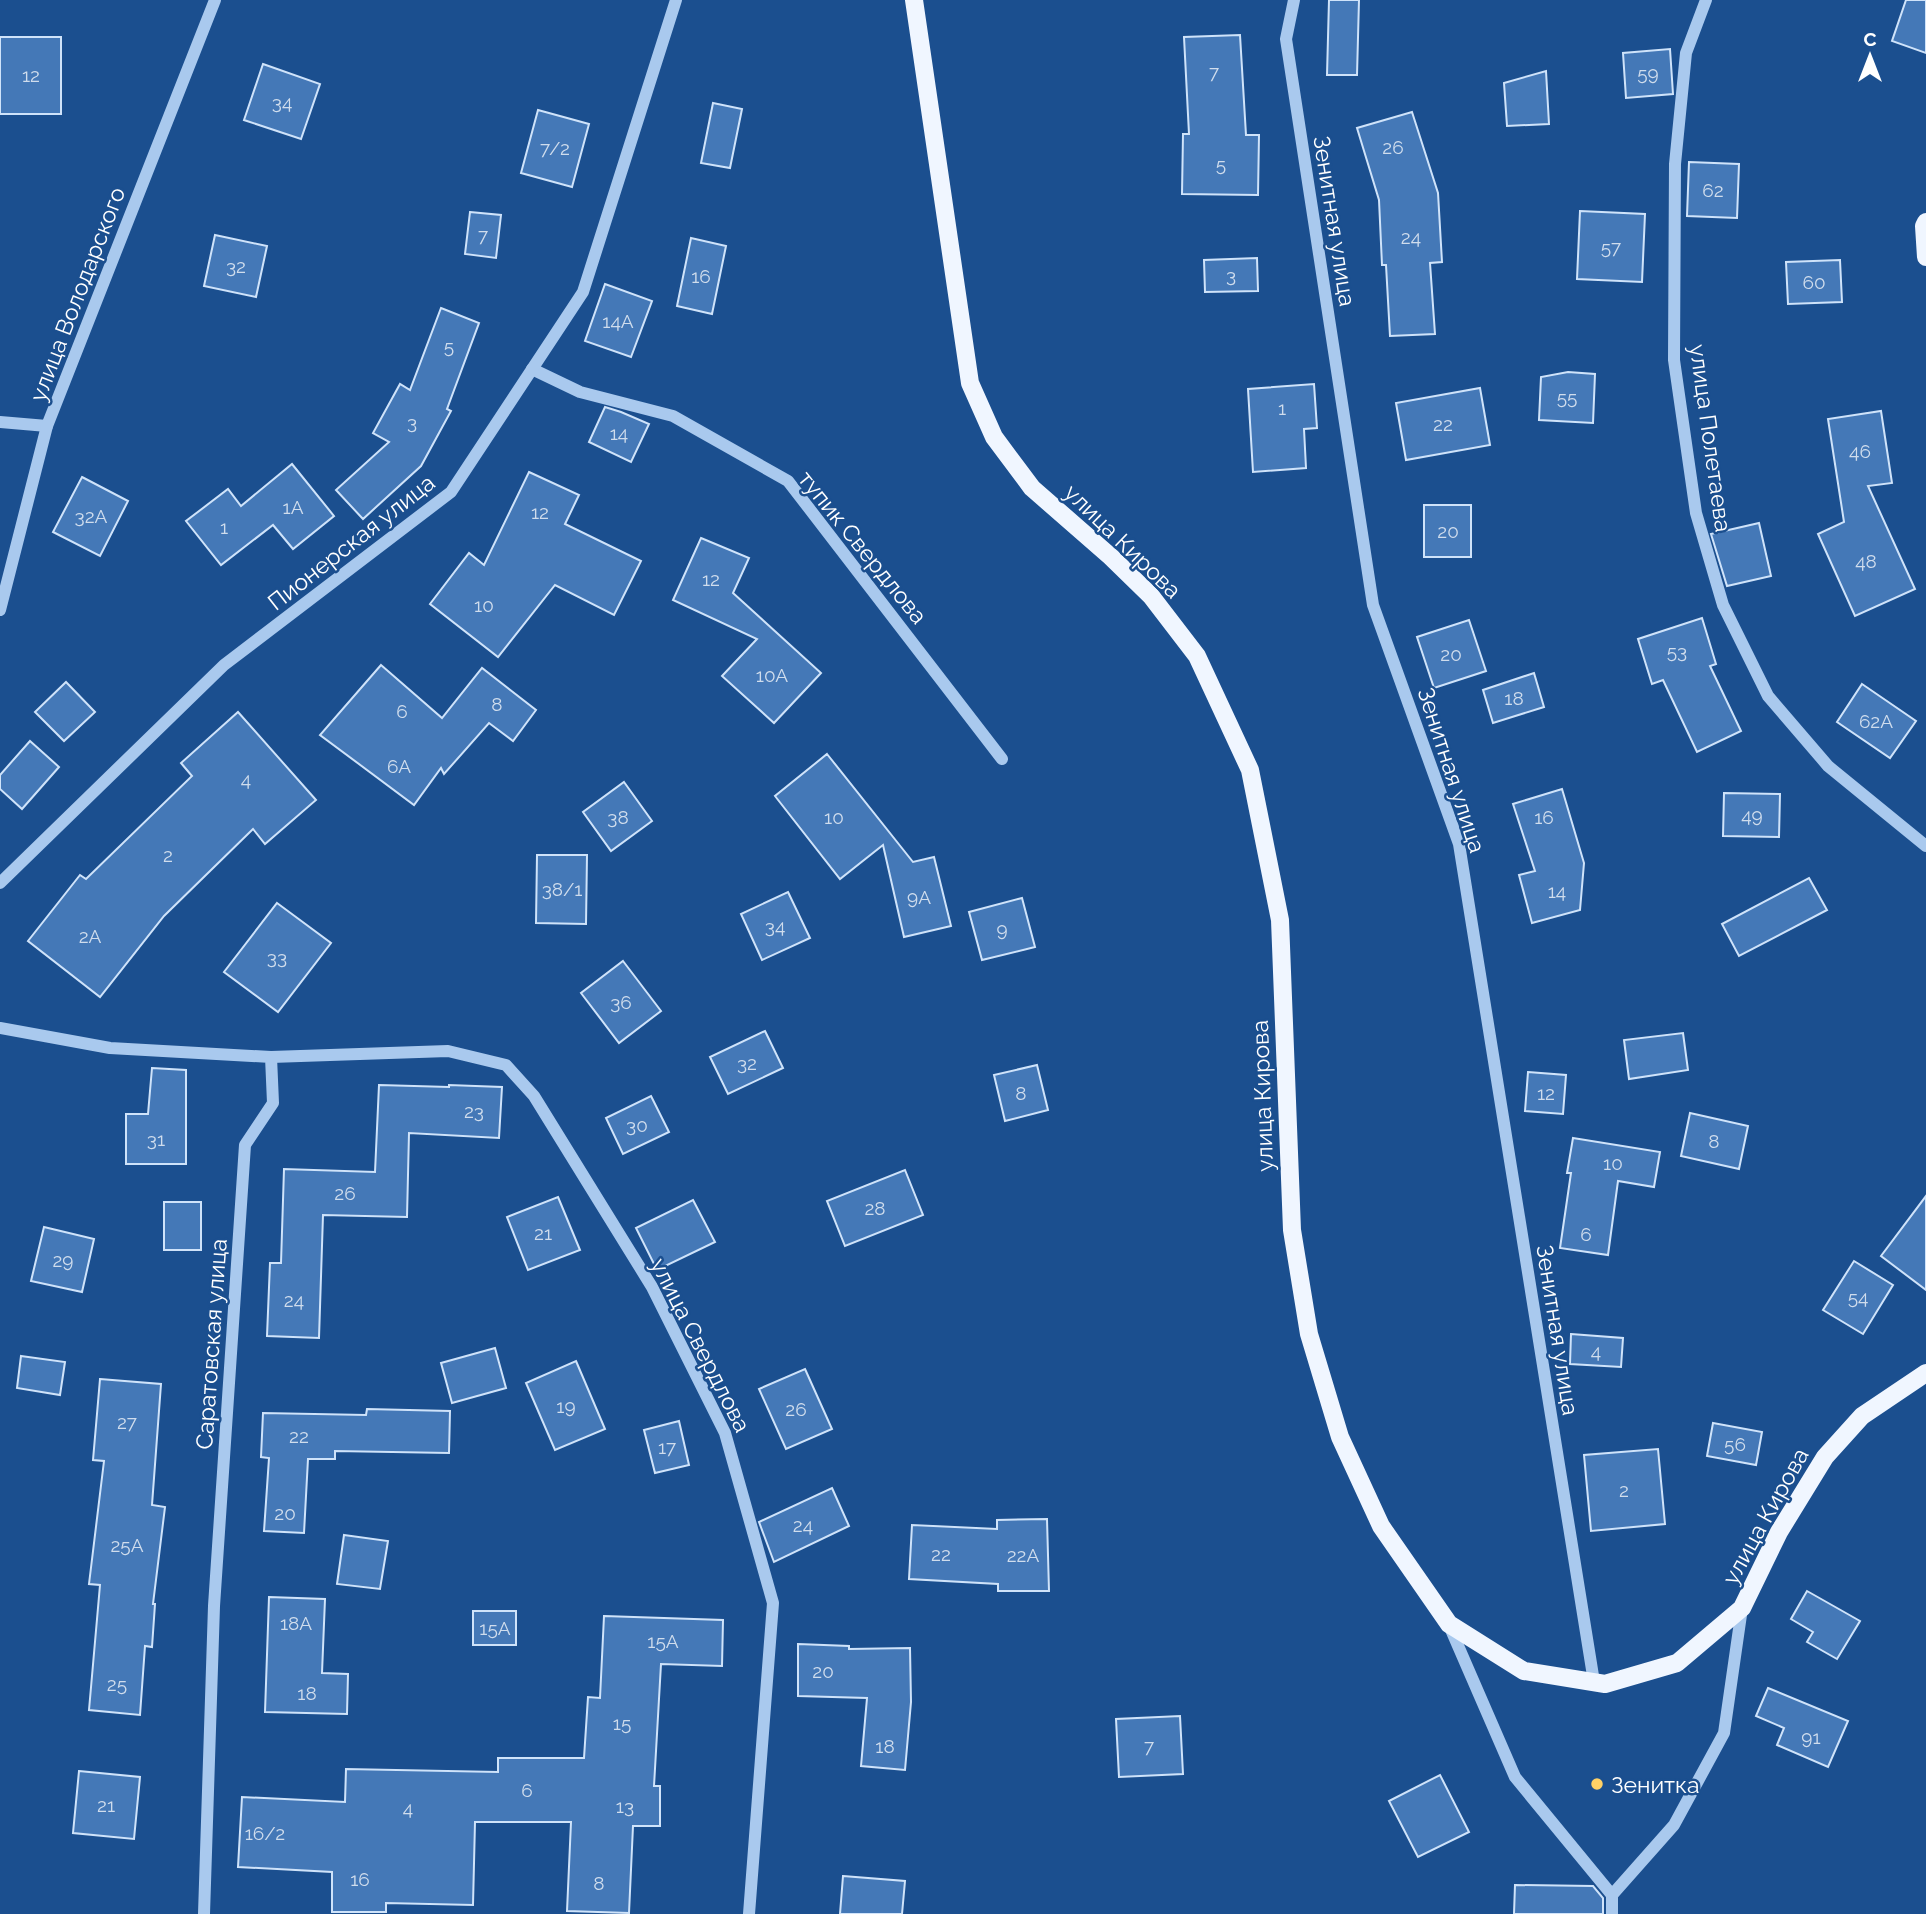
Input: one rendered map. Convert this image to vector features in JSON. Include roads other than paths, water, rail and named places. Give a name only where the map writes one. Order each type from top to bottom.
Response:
[{"type":"main road","name":"улица Кирова","points":[[914,0],[970,383],[994,437],[1032,488],[1151,596],[1197,656],[1250,770],[1280,920],[1292,1230],[1309,1334],[1340,1437],[1381,1526],[1449,1624],[1524,1671],[1605,1684],[1677,1663],[1742,1608],[1779,1532],[1825,1457],[1862,1416],[1926,1373]]},
{"type":"main road","points":[[1926,222],[1926,257]]},
{"type":"street","name":"Пионерская улица","points":[[0,883],[224,665],[452,492],[583,292],[676,0]]},
{"type":"street","name":"Зенитная улица","points":[[1294,0],[1286,39],[1373,605],[1459,844],[1594,1682]]},
{"type":"street","name":"улица Полетаева","points":[[1706,0],[1686,53],[1675,164],[1674,359],[1696,513],[1723,606],[1768,696],[1828,766],[1926,846]]},
{"type":"street","name":"улица Володарского","points":[[0,610],[47,426],[211,3]]},
{"type":"street","name":"тупик Свердлова","points":[[532,369],[580,392],[673,416],[788,481],[1002,759]]},
{"type":"street","points":[[0,422],[47,426]]},
{"type":"street","points":[[0,1028],[110,1048],[271,1057]]},
{"type":"street","name":"улица Свердлова","points":[[271,1057],[448,1051],[506,1065],[534,1096],[652,1287],[725,1433],[773,1603],[749,1914]]},
{"type":"street","name":"Саратовская улица","points":[[204,1914],[215,1606],[245,1145],[273,1103],[271,1057]]},
{"type":"street","points":[[1612,1895],[1674,1825],[1724,1733],[1742,1608]]},
{"type":"street","points":[[1449,1624],[1514,1777],[1612,1895],[1612,1914]]},
{"type":"place","name":"Зенитка","points":[[1597,1784]]}]
